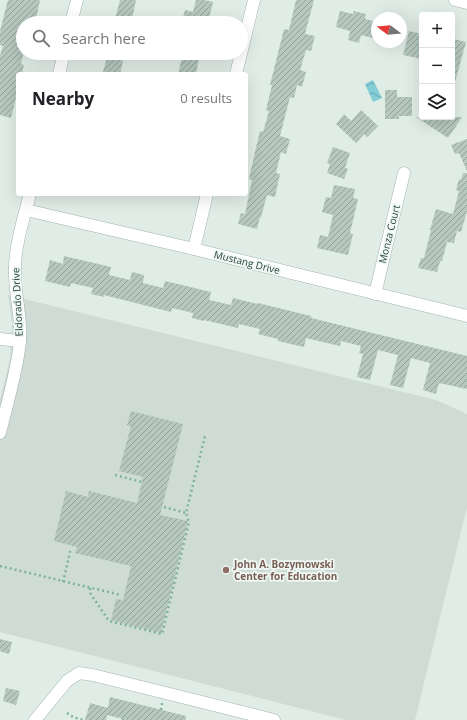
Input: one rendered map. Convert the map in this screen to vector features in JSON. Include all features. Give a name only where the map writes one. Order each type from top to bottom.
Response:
[{"type":"street","points":[[73,16],[77,0]]},
{"type":"street","points":[[248,25],[254,0]]},
{"type":"street","points":[[455,0],[467,3]]},
{"type":"street","points":[[59,72],[62,60]]},
{"type":"street","points":[[236,72],[239,60]]},
{"type":"street","name":"Monza Court","points":[[375,294],[404,173]]},
{"type":"street","name":"Eldorado Drive","points":[[0,433],[17,362],[20,341],[20,321],[14,267],[30,196]]},
{"type":"street","points":[[194,249],[207,196]]},
{"type":"street","name":"Mustang Drive","points":[[26,210],[194,249],[467,316]]},
{"type":"street","points":[[0,339],[20,341]]},
{"type":"street","points":[[36,720],[67,681],[79,673],[93,674],[274,720]]},
{"type":"path","points":[[90,588],[90,593],[109,621],[162,634],[190,522],[186,513],[205,436]]},
{"type":"path","points":[[115,475],[142,482]]},
{"type":"path","points":[[164,507],[186,513]]},
{"type":"path","points":[[63,582],[71,548]]},
{"type":"path","points":[[0,566],[121,596]]},
{"type":"path","points":[[67,713],[73,717],[83,720]]},
{"type":"shaded area","name":"John A. Bozymowski Center for Education","points":[[8,295],[436,400],[467,414],[467,507],[415,720],[346,720],[0,632],[0,399],[10,359],[12,324]]},
{"type":"water","points":[[373,80],[382,98],[373,102],[365,84]]},
{"type":"building","points":[[8,0],[40,0],[37,16],[16,16],[16,60],[22,60],[21,64],[24,65],[22,72],[16,72],[16,97],[11,118],[0,115],[0,56],[3,46],[0,45],[0,31]]},
{"type":"building","points":[[120,0],[136,0],[133,16],[116,16]]},
{"type":"building","points":[[196,0],[213,2],[210,16],[183,16],[185,10],[193,12]]},
{"type":"building","points":[[296,0],[314,0],[305,34],[315,36],[311,51],[306,50],[300,70],[306,72],[302,87],[297,85],[294,98],[290,97],[280,136],[290,139],[286,154],[281,152],[276,173],[280,174],[275,197],[267,195],[257,229],[238,224],[241,213],[245,214],[252,180],[249,179],[260,131],[263,132],[269,111],[266,110],[272,85],[270,85],[284,29],[289,30]]},
{"type":"building","points":[[340,11],[353,14],[354,11],[366,14],[365,19],[371,20],[371,38],[361,35],[359,43],[348,40],[350,31],[336,27]]},
{"type":"building","points":[[409,31],[419,33],[419,58],[403,55],[405,48],[407,48]]},
{"type":"building","points":[[455,39],[466,42],[455,82]]},
{"type":"building","points":[[106,60],[123,61],[120,72],[103,72]]},
{"type":"building","points":[[181,60],[199,60],[196,72],[178,72]]},
{"type":"building","points":[[385,90],[397,90],[397,97],[412,97],[412,116],[399,116],[399,119],[385,119]]},
{"type":"building","points":[[361,110],[378,126],[367,137],[364,134],[356,143],[336,124],[344,114],[351,121]]},
{"type":"building","points":[[455,117],[462,117],[448,138],[421,120],[455,120]]},
{"type":"building","points":[[467,139],[467,171],[459,153],[455,154],[451,145]]},
{"type":"building","points":[[333,147],[350,153],[345,168],[348,169],[344,179],[327,173],[330,164],[327,163]]},
{"type":"building","points":[[463,173],[467,173],[467,211],[461,232],[457,231],[454,243],[447,242],[442,261],[440,261],[437,272],[418,268],[421,258],[424,258],[436,209],[453,214],[459,191],[456,190],[459,179],[461,180]]},
{"type":"building","points":[[334,185],[355,189],[353,198],[358,199],[350,233],[353,234],[348,255],[317,248],[320,235],[328,237],[333,215],[322,212],[326,197],[331,198]]},
{"type":"building","points":[[64,256],[111,267],[109,275],[130,280],[132,272],[144,275],[143,283],[163,288],[165,281],[211,292],[209,300],[231,305],[233,298],[258,303],[311,316],[311,318],[467,356],[467,389],[439,383],[436,394],[423,390],[430,363],[411,358],[403,388],[390,385],[398,355],[378,350],[370,380],[357,377],[363,354],[359,353],[361,346],[341,341],[340,346],[306,338],[304,347],[278,341],[278,339],[258,334],[260,329],[239,324],[238,328],[204,321],[192,318],[193,313],[172,308],[171,312],[104,295],[104,297],[91,294],[93,288],[71,283],[70,287],[45,281],[50,260],[63,264]]},
{"type":"building","points":[[131,411],[183,424],[160,515],[188,521],[161,633],[111,620],[116,599],[123,600],[131,566],[75,553],[77,547],[54,541],[66,491],[88,497],[89,491],[137,503],[143,477],[119,471],[131,426],[127,425]]},
{"type":"building","points":[[0,639],[12,642],[9,654],[0,651]]},
{"type":"building","points":[[6,688],[20,691],[16,705],[3,701]]},
{"type":"building","points":[[110,697],[186,716],[186,720],[127,720],[107,715],[106,720],[85,720],[90,703],[108,708]]},
{"type":"place","name":"John A. Bozymowski Center for Education","points":[[226,570]]}]
